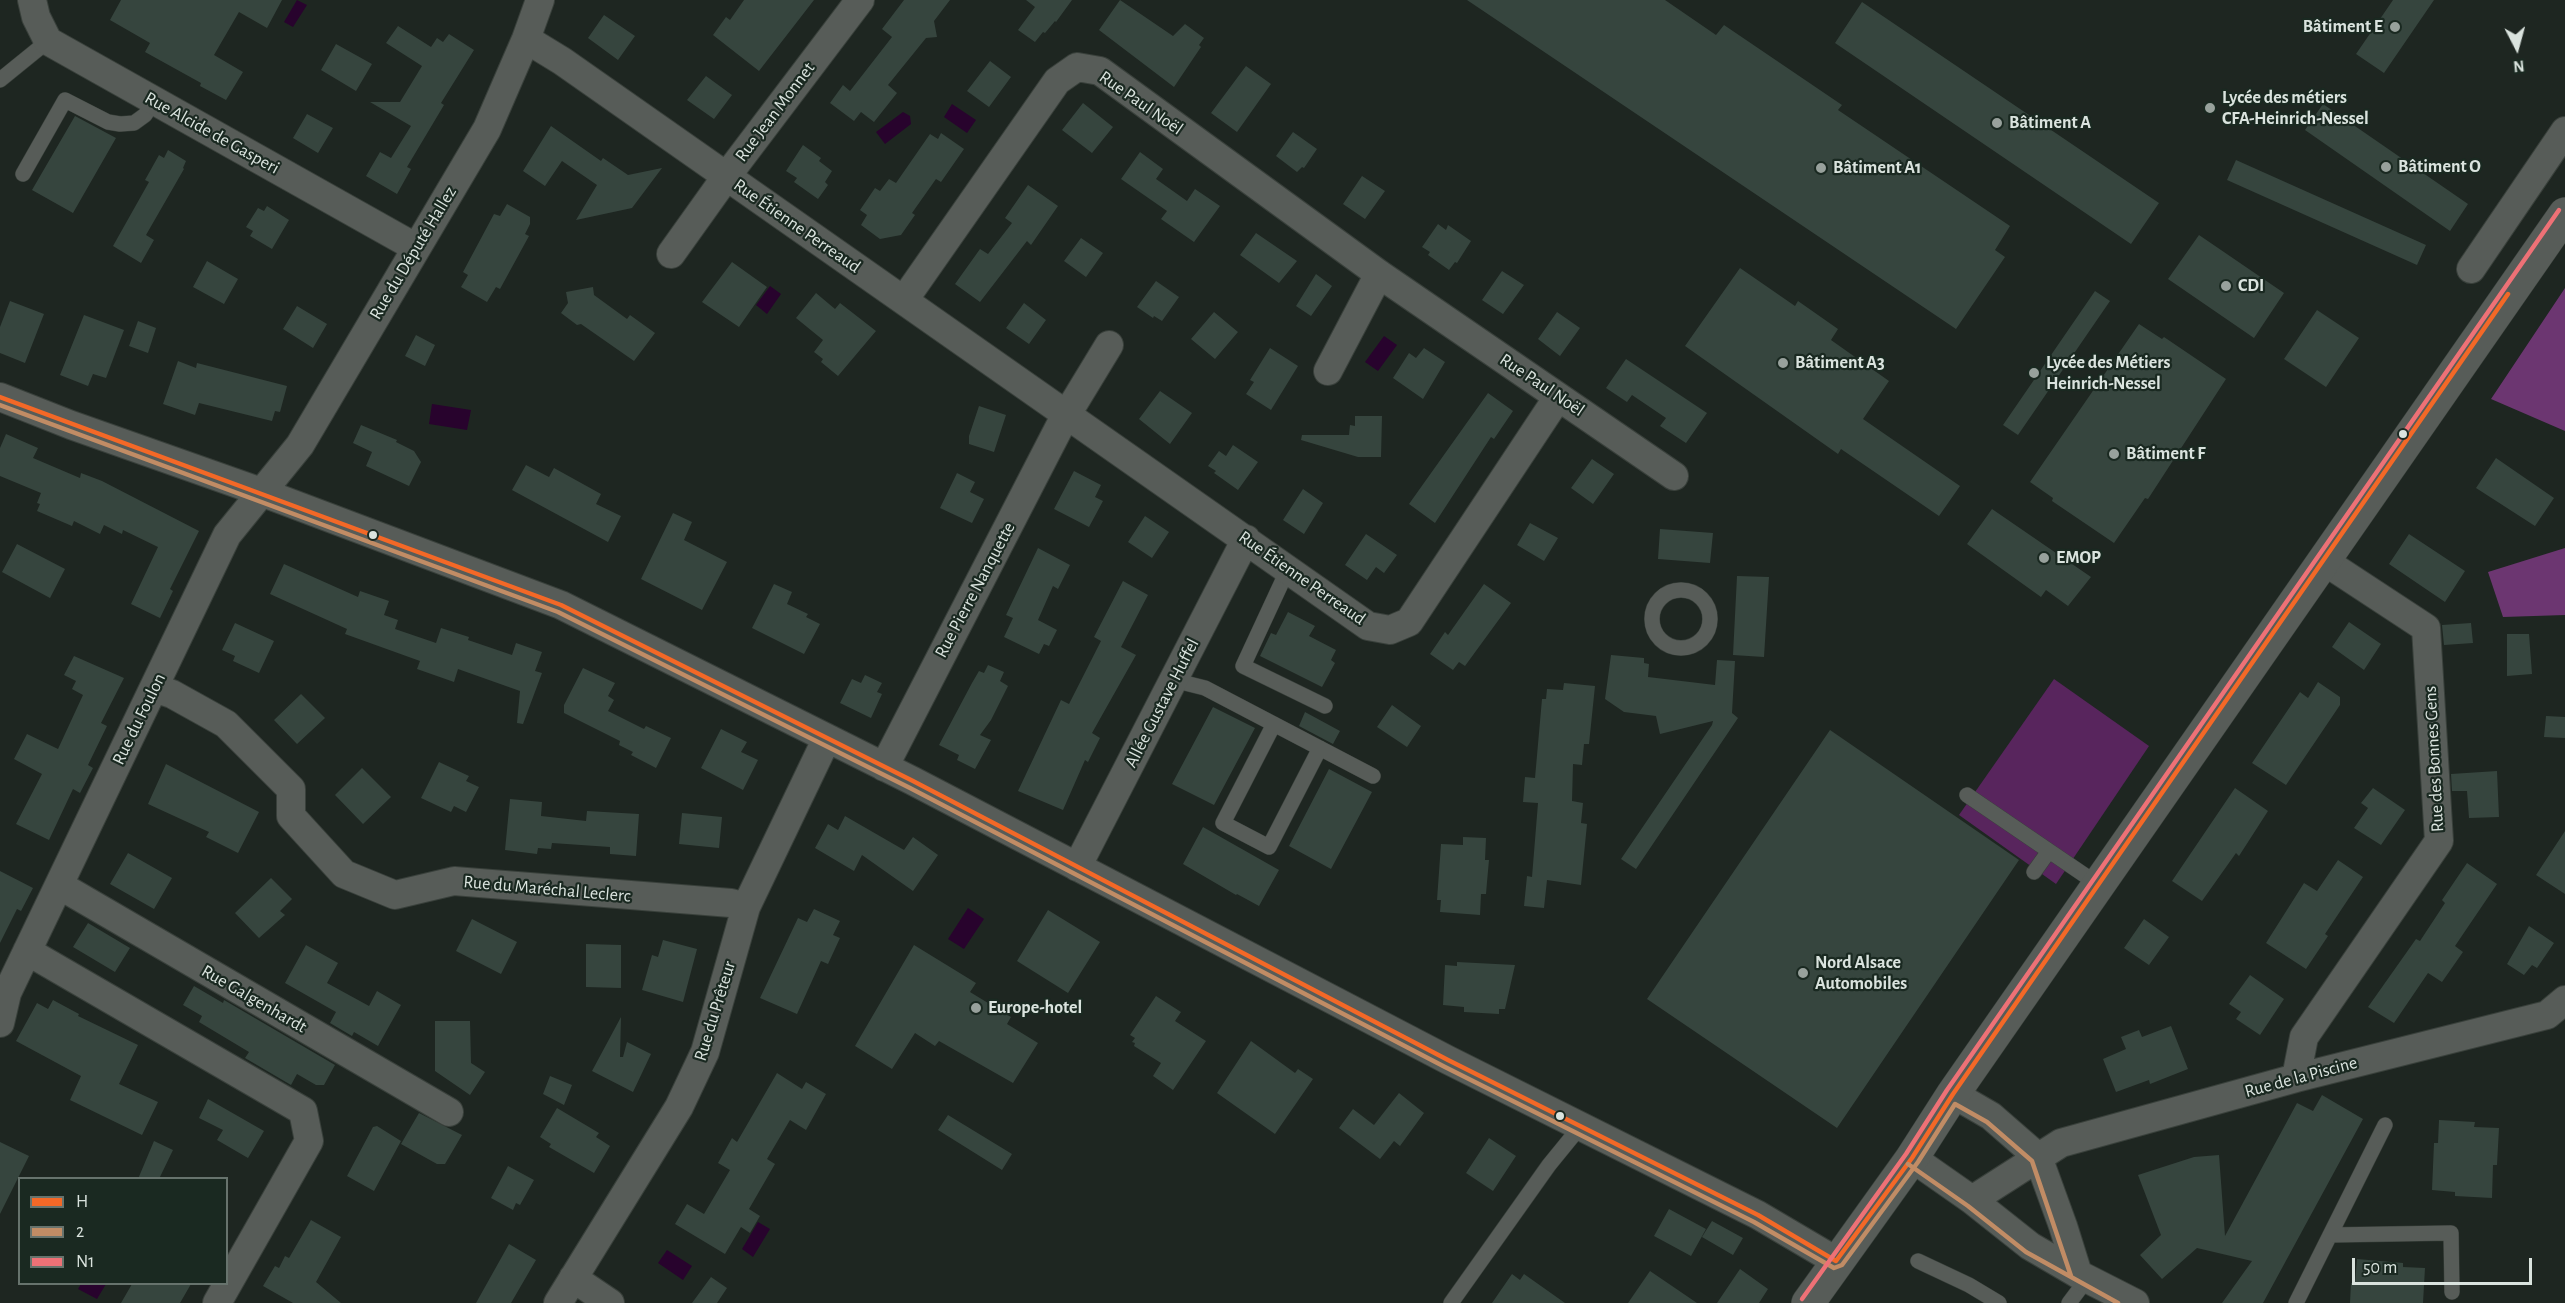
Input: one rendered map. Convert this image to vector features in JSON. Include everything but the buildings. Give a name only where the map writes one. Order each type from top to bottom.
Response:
[{"type":"main road","points":[[1808,1303],[1912,1158],[1953,1094],[2565,214]]},
{"type":"street","points":[[32,0],[36,18],[48,41]]},
{"type":"street","name":"Rue du Député Hallez","points":[[261,492],[300,445],[486,129],[526,39],[540,0]]},
{"type":"street","name":"Rue Jean Monnet","points":[[671,254],[726,177],[860,0]]},
{"type":"street","name":"Rue Étienne Perreaud","points":[[526,39],[562,61],[1368,626],[1390,630],[1409,622],[1558,397]]},
{"type":"street","name":"Rue Alcide de Gasperi","points":[[48,41],[415,247]]},
{"type":"street","name":"Rue Paul Noël","points":[[904,300],[1057,81],[1077,67],[1100,71],[1379,274],[1674,476]]},
{"type":"street","points":[[2471,269],[2565,131]]},
{"type":"street","points":[[1328,371],[1379,274]]},
{"type":"street","points":[[1068,414],[1109,345]]},
{"type":"street","points":[[0,397],[561,605],[884,766],[1580,1127],[1758,1215],[1836,1262]]},
{"type":"street","name":"Rue Pierre Nanquette","points":[[884,766],[1068,414]]},
{"type":"street","name":"Rue du Foulon","points":[[0,1023],[7,993],[227,535],[261,492]]},
{"type":"street","name":"Allée Gustave Huffel","points":[[1077,867],[1246,539]]},
{"type":"street","name":"Rue des Bonnes Gens","points":[[2296,1078],[2304,1037],[2439,841],[2426,628],[2324,561]]},
{"type":"street","name":"Rue du Maréchal Leclerc","points":[[154,688],[172,694],[226,724],[291,789],[291,816],[344,874],[395,896],[454,881],[731,903],[746,907]]},
{"type":"street","name":"Rue du Prêteur","points":[[558,1303],[679,1107],[700,1061],[746,907],[826,738]]},
{"type":"street","name":"Rue Galgenhardt","points":[[58,885],[449,1112]]},
{"type":"street","points":[[27,951],[303,1111],[309,1141],[228,1284]]},
{"type":"street","name":"Rue de la Piscine","points":[[1972,1200],[2061,1143],[2296,1078],[2547,1015],[2565,1000]]},
{"type":"street","points":[[1953,1094],[1991,1116],[2038,1157],[2082,1276]]},
{"type":"street","points":[[1912,1158],[1972,1200],[2030,1246],[2135,1303]]},
{"type":"street","points":[[573,1278],[610,1303]]},
{"type":"street","points":[[217,1303],[227,1285]]},
{"type":"lane","points":[[0,80],[48,41]]},
{"type":"lane","points":[[23,174],[65,100],[108,122],[120,124],[134,123],[145,115],[154,101]]},
{"type":"lane","points":[[1288,568],[1243,666],[1325,706]]},
{"type":"lane","points":[[1173,680],[1205,688],[1373,776]]},
{"type":"lane","points":[[1274,724],[1223,823],[1269,847],[1320,748]]},
{"type":"lane","points":[[1967,795],[2099,885]]},
{"type":"lane","points":[[2034,872],[2049,851]]},
{"type":"lane","points":[[2296,1303],[2385,1125]]},
{"type":"lane","points":[[1451,1303],[1549,1166],[1580,1127]]},
{"type":"lane","points":[[2330,1235],[2451,1233],[2452,1292]]},
{"type":"lane","points":[[1918,1261],[1969,1285],[1999,1303]]},
{"type":"lane","points":[[2069,1303],[2082,1276]]},
{"type":"shaded area","points":[[297,0],[307,5],[293,27],[284,22]]},
{"type":"shaded area","points":[[952,104],[976,120],[967,133],[944,117]]},
{"type":"shaded area","points":[[903,112],[910,116],[911,124],[885,144],[876,132]]},
{"type":"shaded area","points":[[770,286],[781,294],[767,314],[756,305]]},
{"type":"shaded area","points":[[2565,288],[2565,431],[2491,399]]},
{"type":"shaded area","points":[[1384,336],[1397,345],[1378,371],[1365,362]]},
{"type":"shaded area","points":[[432,404],[471,410],[467,430],[429,424]]},
{"type":"shaded area","points":[[2565,548],[2565,615],[2503,617],[2488,572]]},
{"type":"shaded area","points":[[2054,679],[2149,746],[2056,884],[1959,815]]},
{"type":"shaded area","points":[[968,908],[984,919],[964,949],[948,939]]},
{"type":"shaded area","points":[[758,1222],[770,1229],[753,1257],[742,1249]]},
{"type":"shaded area","points":[[667,1250],[692,1266],[683,1280],[658,1263]]},
{"type":"shaded area","points":[[80,1285],[105,1285],[97,1299],[78,1289]]},
{"type":"transit line","name":"N1","points":[[1802,1299],[1906,1154],[1947,1090],[2559,210]]},
{"type":"transit line","name":"H","points":[[0,397],[561,605],[913,781],[1448,1060],[1758,1215],[1836,1261],[1912,1158],[1953,1094],[2508,294]]},
{"type":"transit line","name":"2","points":[[0,405],[558,612],[910,788],[1445,1067],[1754,1222],[1834,1268],[1842,1265],[1918,1162],[1955,1104],[1987,1122],[2032,1161],[2071,1276]]},
{"type":"transit line","name":"2","points":[[1908,1164],[1968,1206],[2026,1252],[2118,1303]]},
{"type":"place","name":"Bâtiment E","points":[[2395,27]]},
{"type":"place","name":"Lycée des métiers CFA-Heinrich-Nessel","points":[[2210,108]]},
{"type":"place","name":"Bâtiment A","points":[[1997,123]]},
{"type":"place","name":"Bâtiment O","points":[[2386,167]]},
{"type":"place","name":"Bâtiment A1","points":[[1821,168]]},
{"type":"place","name":"CDI","points":[[2226,286]]},
{"type":"place","name":"Bâtiment A3","points":[[1783,363]]},
{"type":"place","name":"Lycée des Métiers Heinrich-Nessel","points":[[2034,373]]},
{"type":"place","name":"Bâtiment F","points":[[2114,454]]},
{"type":"place","name":"EMOP","points":[[2044,558]]},
{"type":"place","name":"Nord Alsace Automobiles","points":[[1803,973]]},
{"type":"place","name":"Europe-hotel","points":[[976,1008]]}]
